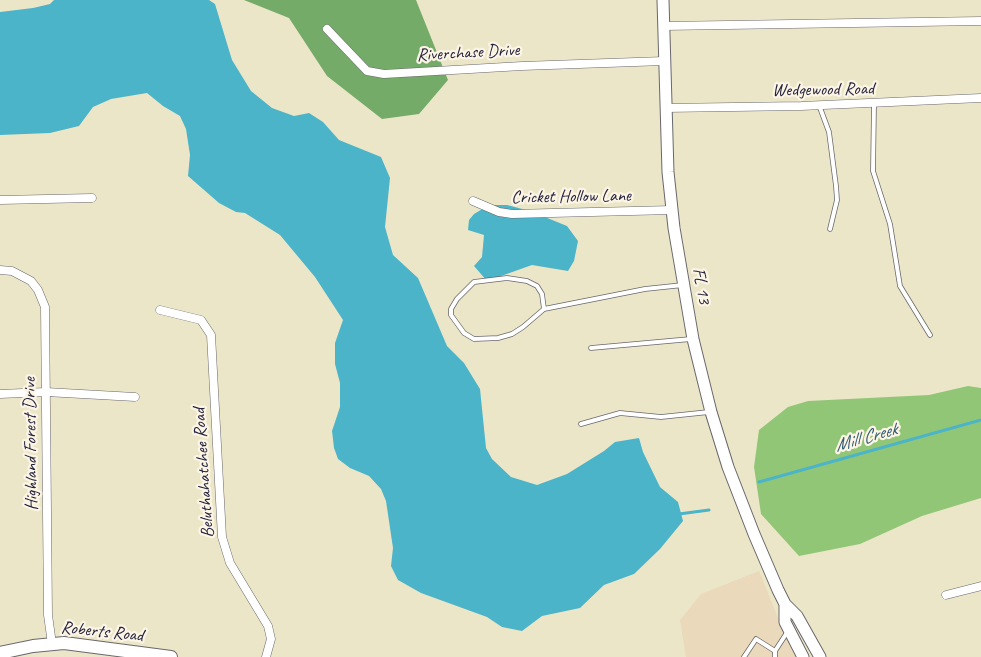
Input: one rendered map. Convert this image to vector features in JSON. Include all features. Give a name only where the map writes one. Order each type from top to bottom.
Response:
[{"type":"main road","name":"FL 13","points":[[664,0],[665,108],[672,210],[683,284],[694,339],[711,412],[728,467],[785,604]]},
{"type":"main road","points":[[785,604],[785,622],[803,657]]},
{"type":"main road","points":[[785,604],[797,616],[820,657]]},
{"type":"main road","name":"Roberts Road","points":[[0,653],[52,644],[88,645],[171,657]]},
{"type":"street","points":[[664,26],[981,21]]},
{"type":"street","name":"Riverchase Drive","points":[[327,29],[367,71],[384,74],[522,66],[664,61]]},
{"type":"street","name":"Wedgewood Road","points":[[665,108],[819,106],[981,98]]},
{"type":"street","points":[[0,200],[92,198]]},
{"type":"street","name":"Cricket Hollow Lane","points":[[473,201],[499,212],[512,214],[672,210]]},
{"type":"street","name":"Highland Forest Drive","points":[[0,270],[22,275],[31,281],[42,298],[45,307],[48,615],[52,644]]},
{"type":"street","name":"Beluthahatchee Road","points":[[160,310],[201,320],[209,329],[211,335],[222,537],[230,563],[268,626],[271,640],[266,657]]},
{"type":"street","points":[[0,394],[46,392],[135,397]]},
{"type":"street","points":[[946,595],[981,586]]},
{"type":"lane","points":[[874,104],[873,171],[890,224],[900,286],[930,335]]},
{"type":"lane","points":[[819,106],[830,132],[836,186],[837,200],[830,228]]},
{"type":"lane","points":[[544,309],[542,294],[537,286],[527,280],[507,278],[474,282],[457,299],[451,309],[451,315],[464,333],[474,339],[483,340],[512,334],[544,309],[645,289],[683,284]]},
{"type":"lane","points":[[592,348],[694,339]]},
{"type":"lane","points":[[581,424],[620,413],[662,417],[711,412]]},
{"type":"lane","points":[[776,657],[775,651],[789,629]]},
{"type":"lane","points":[[744,657],[756,639],[775,651]]},
{"type":"shaded area","points":[[759,571],[785,635],[797,657],[686,657],[680,620],[701,594]]},
{"type":"green space","points":[[244,0],[416,0],[448,80],[419,114],[382,119],[327,76],[289,18]]},
{"type":"green space","points":[[968,386],[981,388],[981,498],[922,516],[860,544],[799,556],[761,514],[754,467],[759,430],[788,407],[808,401],[929,395]]},
{"type":"water","points":[[54,0],[209,0],[215,4],[232,60],[251,91],[272,108],[294,116],[309,113],[323,122],[339,140],[381,157],[390,178],[385,227],[393,255],[418,278],[447,346],[464,363],[480,389],[486,448],[492,459],[511,477],[537,485],[567,474],[615,442],[639,438],[643,452],[660,487],[678,502],[683,521],[660,549],[634,574],[604,585],[580,608],[542,616],[522,631],[502,627],[487,617],[421,593],[398,580],[391,566],[393,548],[386,501],[381,489],[369,476],[350,468],[338,459],[334,448],[332,431],[340,407],[340,383],[335,364],[335,343],[343,320],[315,277],[280,235],[245,213],[236,212],[219,203],[188,176],[190,155],[186,129],[180,116],[163,106],[147,93],[111,99],[93,107],[79,126],[50,133],[0,135],[0,12],[33,8],[50,4]]},
{"type":"water","points":[[489,205],[507,205],[530,211],[567,226],[578,241],[574,261],[568,271],[532,265],[487,281],[474,266],[482,257],[484,235],[468,230],[469,220],[474,214]]},
{"type":"waterway","name":"Mill Creek","points":[[759,482],[981,420]]},
{"type":"waterway","points":[[679,514],[709,510]]}]
